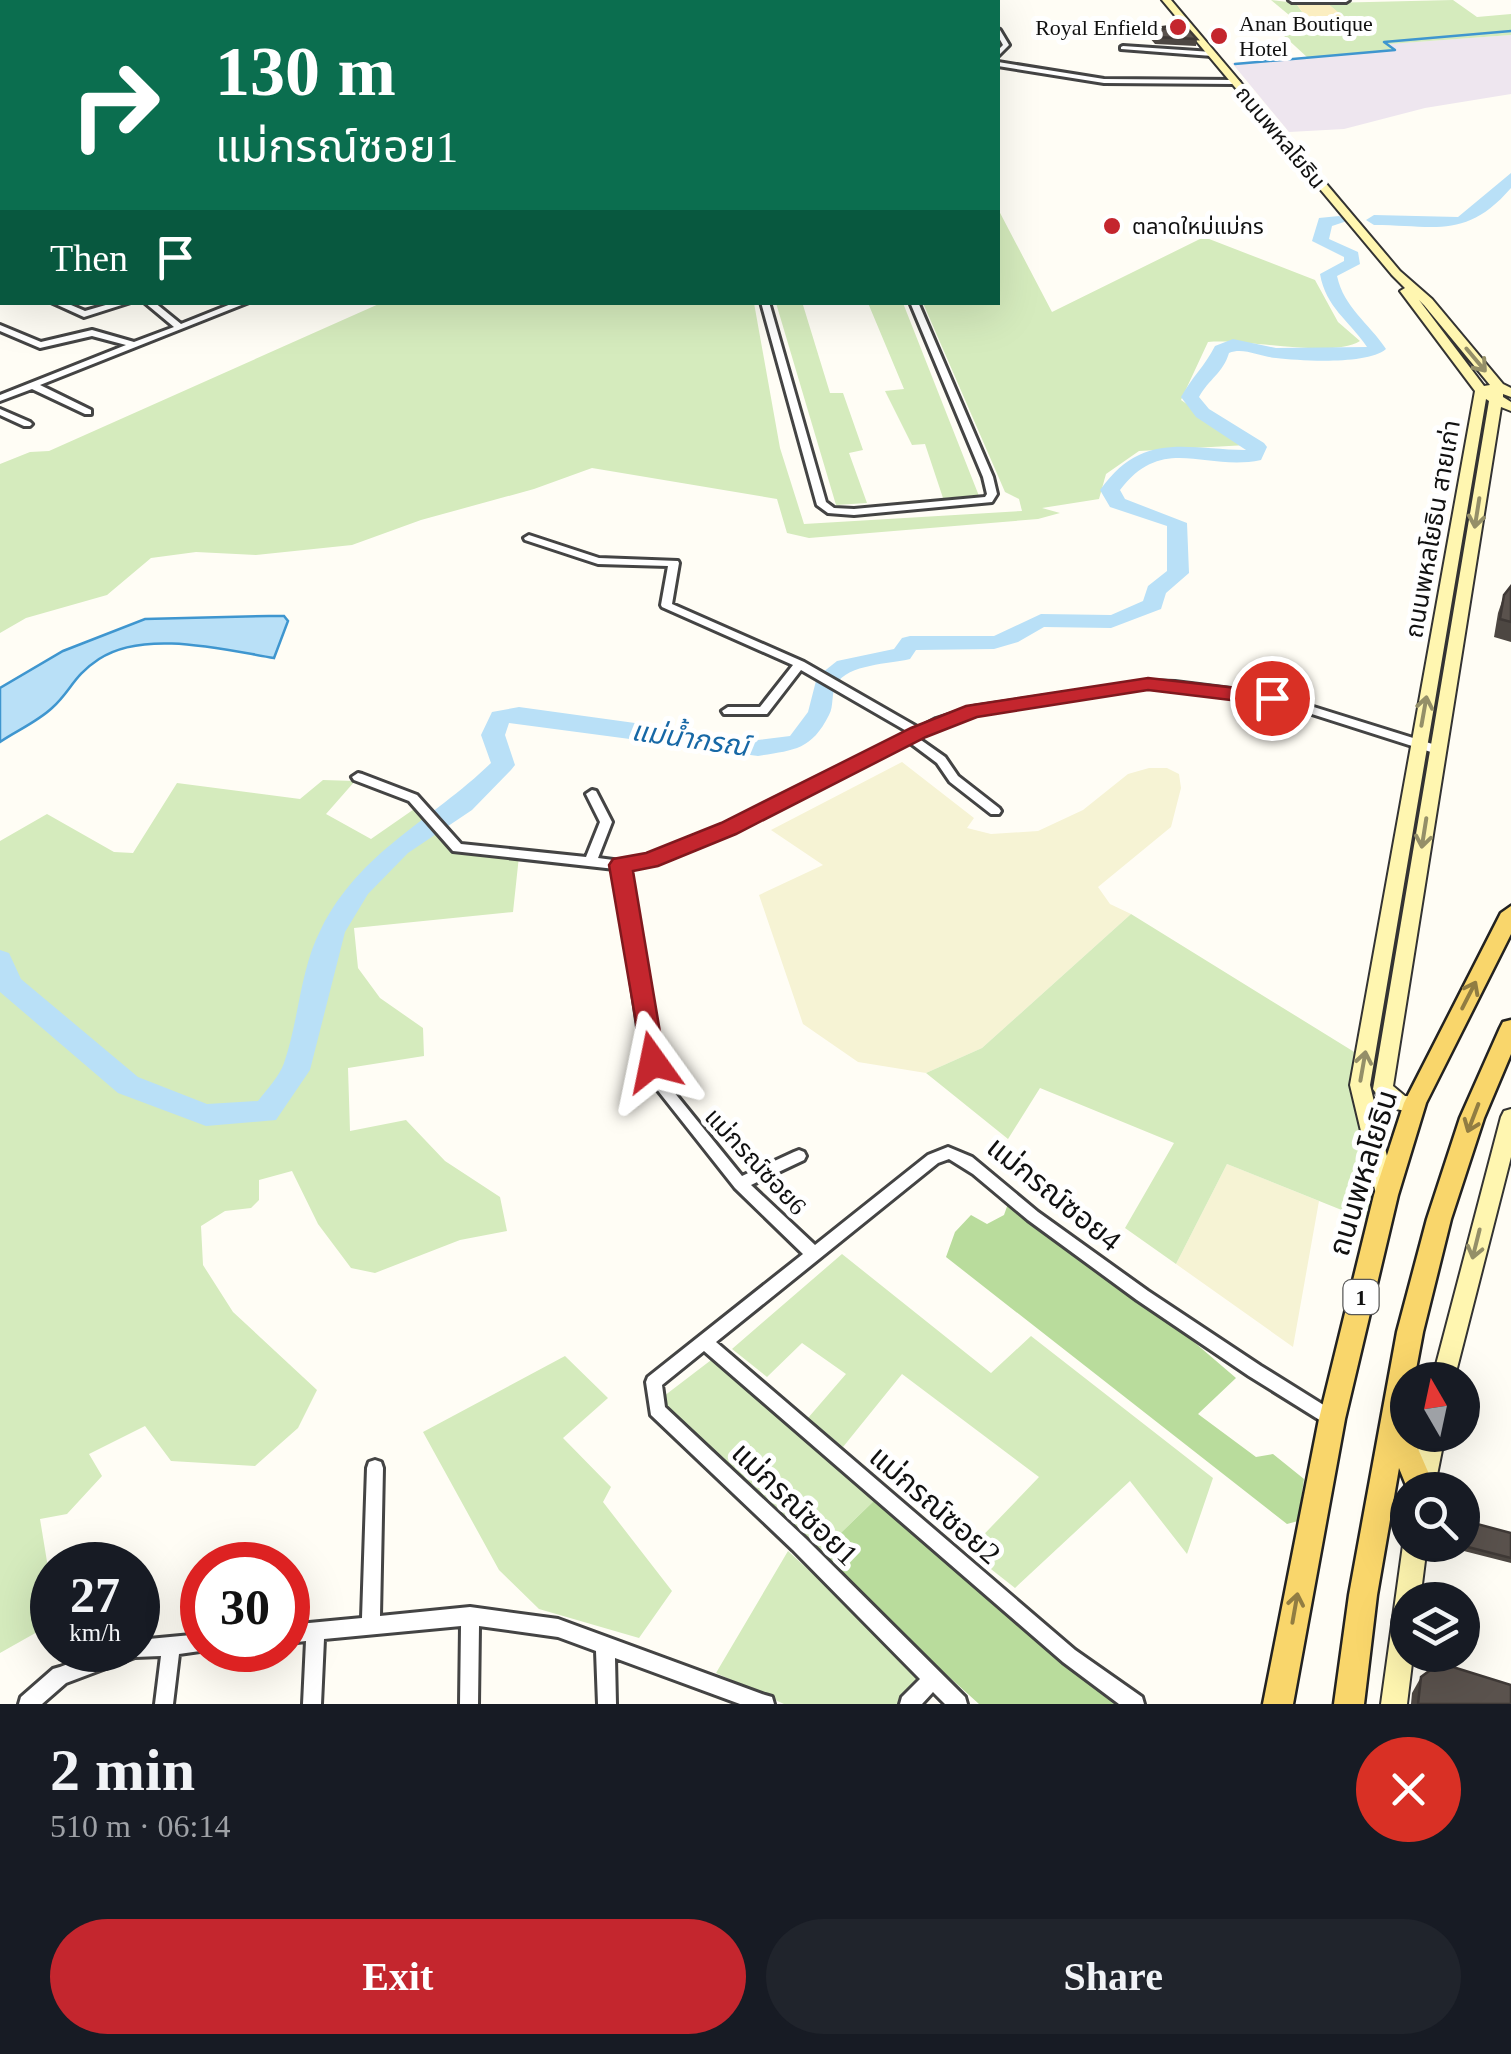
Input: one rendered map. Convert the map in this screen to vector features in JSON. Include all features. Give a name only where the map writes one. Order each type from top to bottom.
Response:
[{"type":"main road","name":"ถนนพหลโยธิน","points":[[1166,0],[1396,274],[1413,304],[1496,398]]},
{"type":"main road","points":[[1496,398],[1503,409],[1511,409]]},
{"type":"main road","name":"ถนนพหลโยธิน สายเก่า","points":[[1386,1195],[1360,1085],[1418,746],[1496,398]]},
{"type":"main road","name":"ถนนพหลโยธิน สายเก่า","points":[[1415,1103],[1400,1104],[1383,1089],[1496,398]]},
{"type":"main road","name":"ถนนพหลโยธิน","points":[[1278,1704],[1332,1419],[1386,1195],[1415,1103],[1511,912]]},
{"type":"main road","name":"1","points":[[1405,1362],[1439,1218],[1472,1118],[1511,1028]]},
{"type":"main road","points":[[1448,1362],[1511,1117]]},
{"type":"main road","name":"1","points":[[1348,1704],[1363,1595],[1390,1452]]},
{"type":"main road","points":[[1394,1704],[1412,1562]]},
{"type":"street","points":[[1292,0],[1346,0]]},
{"type":"street","points":[[1000,33],[1010,36]]},
{"type":"street","points":[[1123,48],[1212,54]]},
{"type":"street","points":[[1000,64],[1102,81],[1232,79]]},
{"type":"street","points":[[1134,77],[1232,79]]},
{"type":"street","points":[[1096,90],[1102,81]]},
{"type":"street","points":[[62,305],[84,314],[116,305]]},
{"type":"street","points":[[152,305],[179,327]]},
{"type":"street","points":[[0,398],[237,305]]},
{"type":"street","points":[[766,305],[821,503],[832,511],[854,512],[988,500],[992,494],[988,478],[915,305]]},
{"type":"street","points":[[0,328],[40,345],[92,333],[134,345]]},
{"type":"street","points":[[32,385],[88,412]]},
{"type":"street","points":[[0,412],[27,424]]},
{"type":"street","points":[[529,538],[598,561],[674,564],[666,605],[841,686],[914,735],[941,760],[954,779],[996,811]]},
{"type":"street","points":[[728,711],[763,711],[800,664]]},
{"type":"street","points":[[358,777],[413,798],[458,848],[621,865],[650,860],[728,829],[914,735],[973,711],[1148,684],[1272,698],[1438,750]]},
{"type":"street","points":[[590,862],[606,822],[592,794]]},
{"type":"street","name":"แม่กรณ์ซอย6","points":[[621,865],[647,1041],[659,1083],[740,1184],[813,1253]]},
{"type":"street","name":"แม่กรณ์ซอย4","points":[[705,1342],[933,1159],[948,1152],[958,1153],[996,1188],[1212,1346],[1332,1419]]},
{"type":"street","points":[[740,1184],[799,1156]]},
{"type":"street","name":"แม่กรณ์ซอย1","points":[[705,1342],[654,1382],[656,1410],[799,1544],[958,1704]]},
{"type":"street","name":"แม่กรณ์ซอย2","points":[[705,1342],[1069,1656],[1135,1704]]},
{"type":"street","points":[[371,1624],[375,1468]]},
{"type":"street","points":[[469,1704],[470,1616]]},
{"type":"street","points":[[310,1632],[470,1616],[558,1628],[765,1704]]},
{"type":"street","points":[[312,1704],[316,1631]]},
{"type":"street","points":[[160,1647],[180,1645]]},
{"type":"street","points":[[605,1645],[608,1704]]},
{"type":"street","points":[[164,1704],[171,1646]]},
{"type":"street","points":[[28,1704],[60,1676],[71,1672]]},
{"type":"street","points":[[908,1704],[931,1680]]},
{"type":"shaded area","points":[[1511,35],[1511,94],[1425,108],[1344,129],[1289,132],[1232,63],[1393,50],[1387,44]]},
{"type":"shaded area","points":[[902,762],[974,818],[967,828],[991,834],[1038,831],[1083,810],[1128,774],[1149,768],[1167,768],[1179,774],[1181,788],[1171,827],[1098,887],[1110,904],[1131,914],[982,1048],[926,1073],[858,1062],[803,1024],[759,895],[823,865],[771,830]]},
{"type":"shaded area","points":[[1227,1164],[1319,1201],[1293,1347],[1176,1264]]},
{"type":"green space","points":[[1271,0],[1296,3],[1315,26],[1337,32],[1359,31],[1327,3],[1453,0],[1477,17],[1511,14],[1511,35],[1389,44],[1395,50],[1308,58],[1270,23],[1295,20]]},
{"type":"green space","points":[[1000,213],[1052,312],[1204,237],[1315,280],[1338,322],[1360,341],[1330,348],[1208,342],[1181,400],[1247,445],[1139,451],[1106,474],[1099,499],[1042,508],[1060,513],[1038,519],[809,538],[787,533],[777,499],[592,468],[352,545],[256,555],[196,552],[151,558],[107,595],[26,618],[0,633],[0,464],[30,452],[49,451],[377,305],[754,305],[780,448],[804,524],[1022,511],[1019,499],[1005,492],[924,305],[1000,305]]},
{"type":"green space","points":[[777,305],[803,305],[830,393],[843,393],[863,450],[849,453],[867,503],[836,505]]},
{"type":"green space","points":[[869,305],[904,305],[979,496],[943,498],[925,444],[912,445],[885,391],[904,389]]},
{"type":"green space","points":[[323,780],[355,781],[326,814],[371,839],[420,805],[456,849],[519,856],[513,912],[354,928],[358,968],[380,998],[423,1028],[424,1056],[348,1068],[350,1131],[406,1120],[445,1161],[500,1197],[507,1231],[460,1240],[375,1273],[351,1268],[318,1224],[292,1171],[259,1180],[259,1200],[251,1208],[225,1211],[201,1226],[203,1265],[233,1312],[317,1390],[298,1428],[255,1466],[171,1461],[145,1426],[89,1454],[102,1476],[67,1514],[40,1519],[44,1542],[30,1542],[30,1636],[0,1653],[0,841],[47,814],[114,852],[133,853],[177,783],[300,799]]},
{"type":"green space","points":[[1131,914],[1364,1058],[1386,1195],[1379,1225],[1227,1164],[1176,1264],[1125,1228],[1174,1143],[1040,1088],[1008,1139],[926,1073],[982,1048]]},
{"type":"green space","points":[[1010,1198],[1131,1288],[1236,1378],[1198,1414],[1256,1457],[1273,1454],[1304,1479],[1298,1521],[1287,1524],[946,1257],[955,1232],[971,1215],[987,1224],[1004,1215]]},
{"type":"green space","points":[[842,1254],[991,1373],[1031,1336],[1213,1478],[1187,1554],[1130,1481],[1015,1588],[968,1551],[1039,1477],[902,1374],[843,1447],[808,1418],[846,1374],[802,1343],[767,1377],[732,1349]]},
{"type":"green space","points":[[719,1354],[881,1494],[816,1557],[666,1418],[664,1396]]},
{"type":"green space","points":[[565,1356],[608,1398],[563,1438],[611,1487],[603,1502],[672,1591],[639,1638],[539,1609],[499,1570],[423,1432]]},
{"type":"green space","points":[[881,1494],[1135,1704],[979,1704],[816,1557]]},
{"type":"green space","points":[[788,1551],[926,1678],[904,1704],[784,1704],[716,1673]]},
{"type":"sand","points":[[1296,3],[1327,3],[1361,31],[1322,29]]},
{"type":"water","points":[[284,616],[288,621],[274,658],[185,644],[138,645],[117,650],[90,665],[46,713],[0,742],[0,688],[63,651],[145,619]]},
{"type":"building","points":[[1174,19],[1180,20],[1197,39],[1156,37],[1150,30],[1171,26]]},
{"type":"building","points":[[1511,586],[1511,622],[1500,619],[1504,595]]},
{"type":"building","points":[[1480,1525],[1511,1533],[1511,1558],[1480,1550]]},
{"type":"building","points":[[1428,1672],[1469,1672],[1511,1685],[1511,1704],[1418,1704],[1421,1677]]},
{"type":"waterway","points":[[1235,64],[1395,50],[1384,42],[1511,31]]},
{"type":"waterway","name":"แม่น้ำกรณ์","points":[[1374,220],[1464,220],[1478,213],[1511,178]]},
{"type":"waterway","name":"แม่น้ำกรณ์","points":[[0,960],[10,985],[128,1085],[206,1115],[266,1112],[296,1070],[332,932],[359,888],[399,847],[463,804],[503,765],[493,735],[500,717],[519,714],[758,748],[797,742],[819,713],[825,682],[845,666],[902,654],[910,643],[994,642],[1041,621],[1111,622],[1153,604],[1156,591],[1178,573],[1177,523],[1117,503],[1110,490],[1139,460],[1156,454],[1254,456],[1257,447],[1202,413],[1190,397],[1200,379],[1215,369],[1221,350],[1233,344],[1276,353],[1365,354],[1377,349],[1341,309],[1331,289],[1328,274],[1352,264],[1352,255],[1320,241],[1325,221],[1339,221]]},
{"type":"place","name":"Royal Enfield","points":[[1178,27]]},
{"type":"place","name":"Anan Boutique Hotel","points":[[1219,36]]},
{"type":"place","name":"ตลาดใหม่แม่กร","points":[[1112,226]]},
{"type":"route","points":[[653,1062],[621,865],[650,860],[728,829],[918,732],[973,711],[1148,684],[1272,698]]}]
